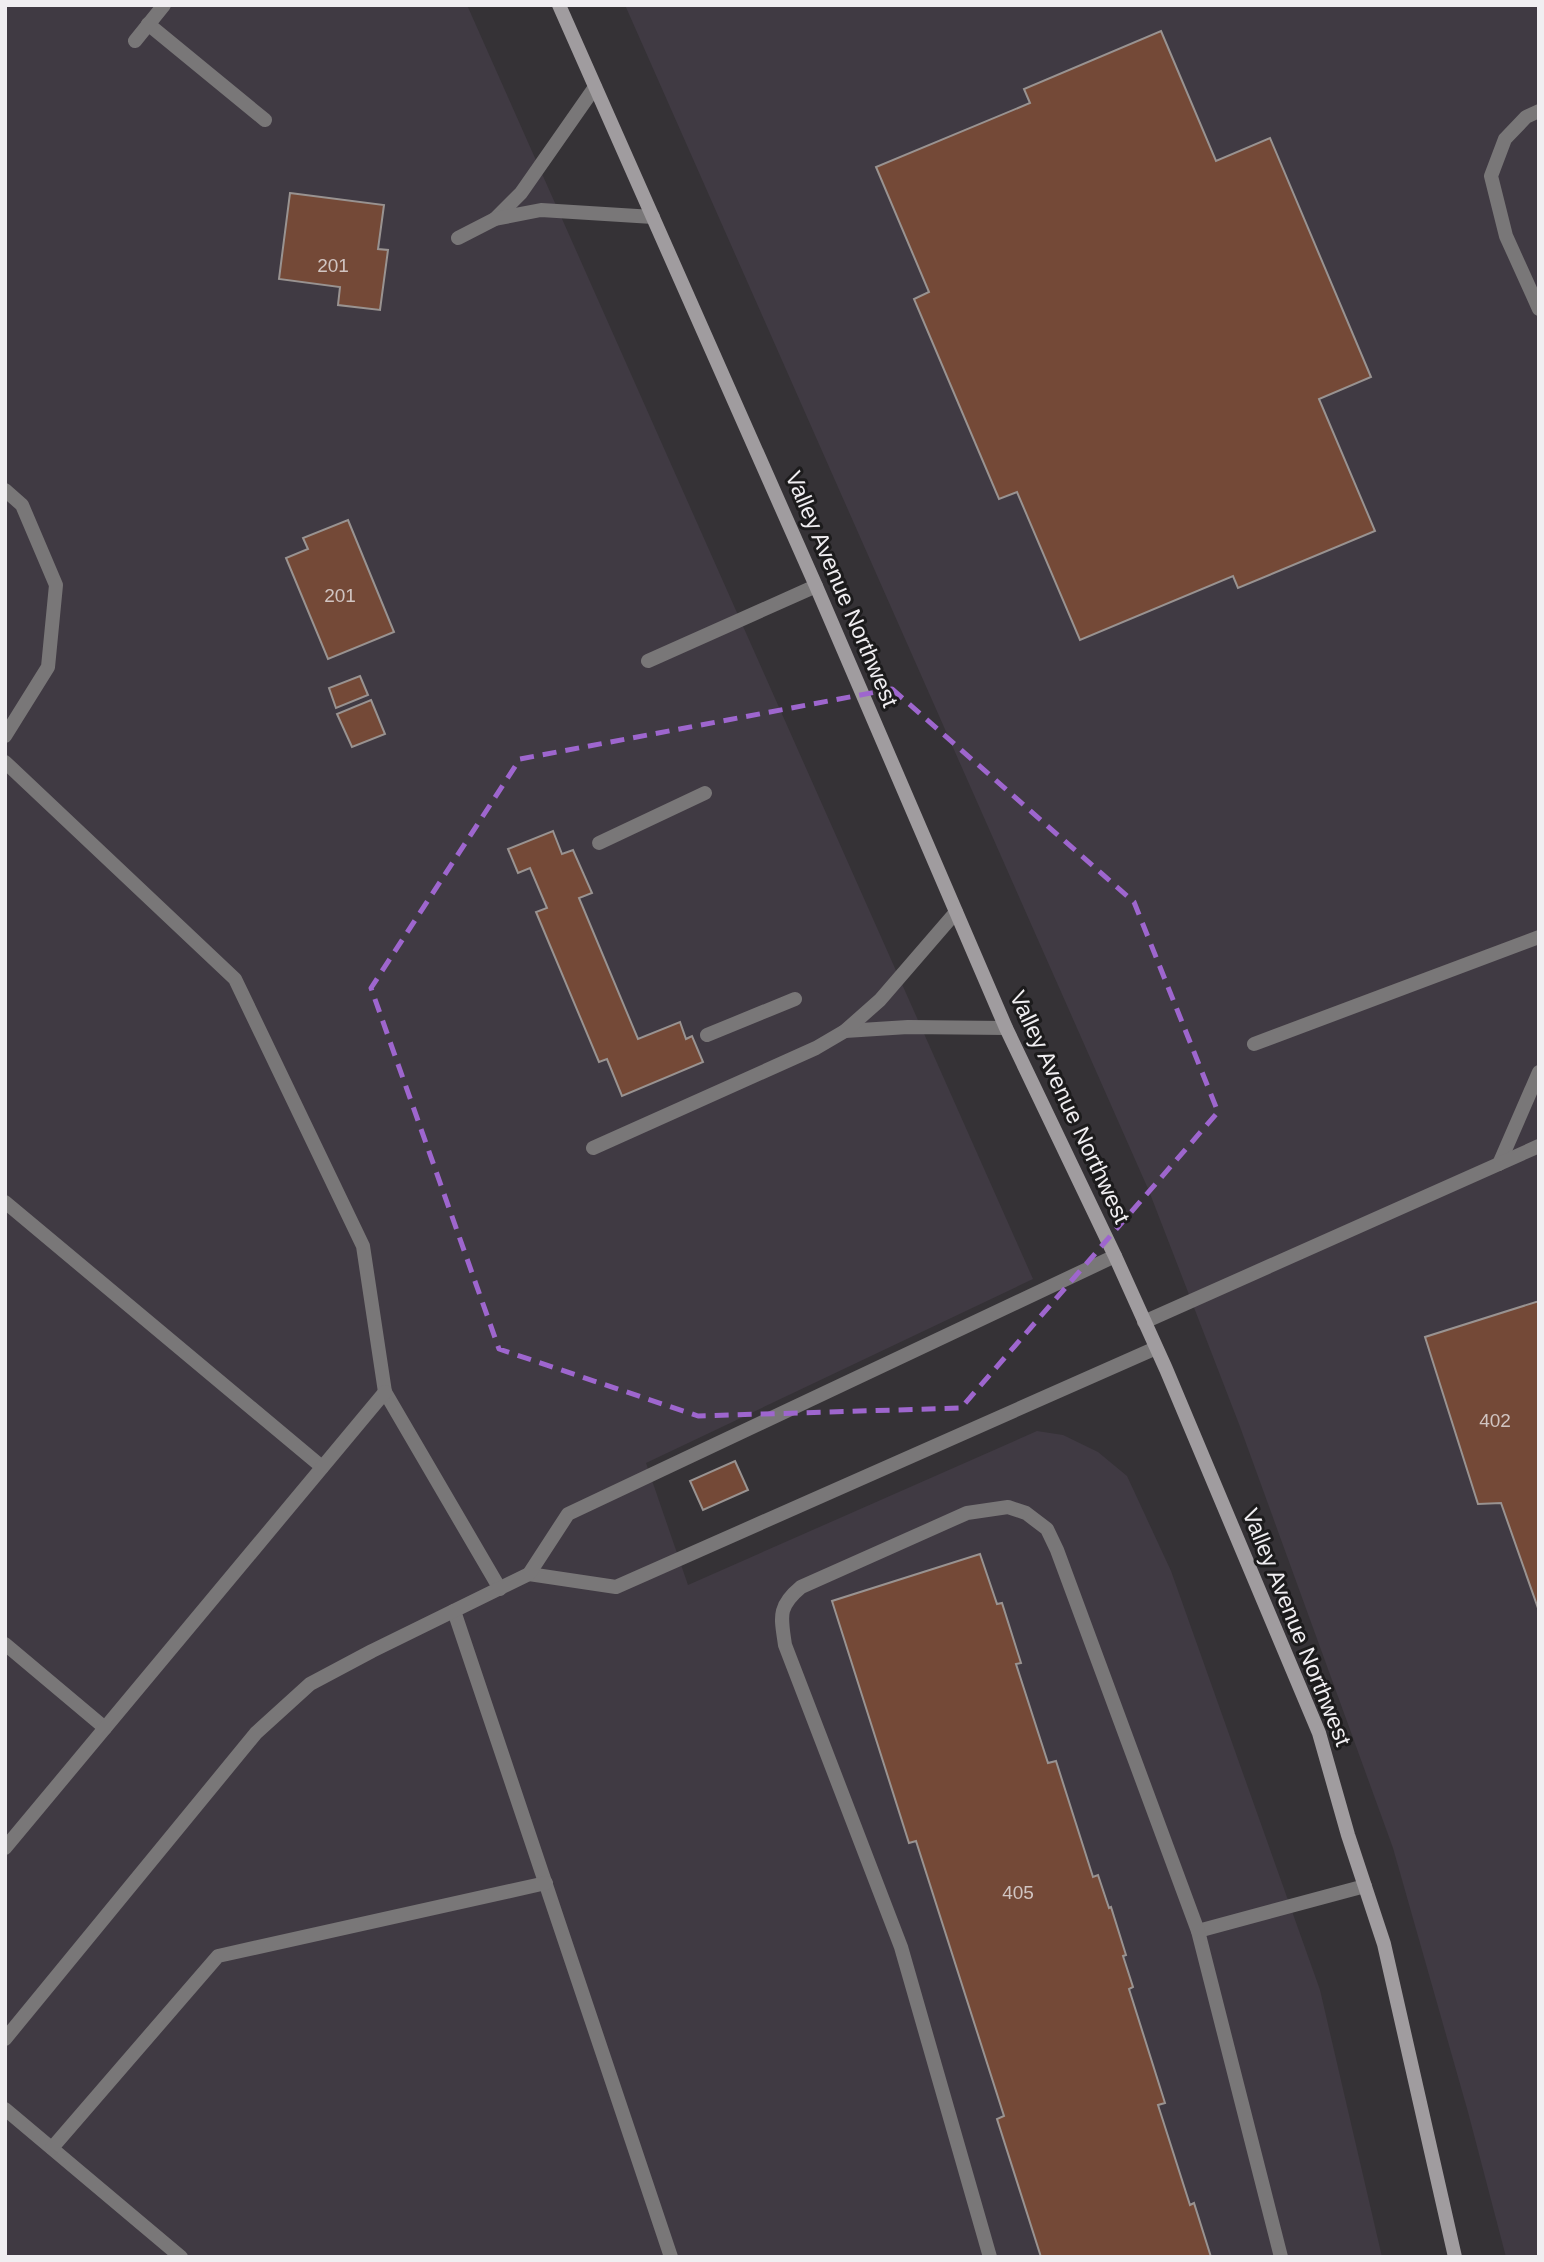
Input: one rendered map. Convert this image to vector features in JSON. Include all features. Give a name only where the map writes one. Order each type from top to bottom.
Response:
[{"type":"main road","name":"Valley Avenue Northwest","points":[[559,5],[816,586],[1006,1028],[1156,1348],[1319,1733],[1384,1944],[1455,2257]]},
{"type":"lane","points":[[135,41],[164,5]]},
{"type":"lane","points":[[148,24],[265,120]]},
{"type":"lane","points":[[495,219],[521,192],[595,87]]},
{"type":"lane","points":[[1539,111],[1526,117],[1505,139],[1490,176],[1506,236],[1539,309]]},
{"type":"lane","points":[[457,238],[495,219],[541,210],[653,217]]},
{"type":"lane","points":[[5,490],[22,505],[56,586],[48,667],[5,736]]},
{"type":"lane","points":[[648,661],[816,586]]},
{"type":"lane","points":[[5,762],[235,979],[363,1246],[385,1392],[500,1589]]},
{"type":"lane","points":[[599,843],[705,793]]},
{"type":"lane","points":[[593,1148],[816,1048],[845,1031],[880,1000],[956,912]]},
{"type":"lane","points":[[1254,1044],[1539,937]]},
{"type":"lane","points":[[707,1035],[795,999]]},
{"type":"lane","points":[[845,1031],[908,1027],[1006,1028]]},
{"type":"lane","points":[[1499,1164],[1539,1072]]},
{"type":"lane","points":[[1144,1322],[1539,1146]]},
{"type":"lane","points":[[5,1202],[322,1467]]},
{"type":"lane","points":[[5,2039],[256,1733],[310,1684],[529,1574],[568,1514],[1115,1256]]},
{"type":"lane","points":[[529,1574],[616,1587],[1156,1348]]},
{"type":"lane","points":[[5,1848],[385,1392]]},
{"type":"lane","points":[[990,2257],[901,1947],[785,1645],[780,1614],[788,1598],[801,1587],[968,1513],[1008,1507],[1026,1513],[1037,1521],[1047,1530],[1057,1550],[1198,1931],[1281,2257]]},
{"type":"lane","points":[[454,1611],[671,2257]]},
{"type":"lane","points":[[5,1644],[106,1728]]},
{"type":"lane","points":[[52,2148],[218,1956],[546,1883]]},
{"type":"lane","points":[[1198,1931],[1365,1886]]},
{"type":"lane","points":[[5,2109],[181,2257]]},
{"type":"highlighted area","points":[[892,689],[1134,902],[1218,1112],[961,1408],[698,1416],[499,1349],[371,988],[520,759]]},
{"type":"shaded area","points":[[5,5],[467,5],[1033,1279],[646,1463],[688,1585],[1037,1431],[1063,1435],[1098,1452],[1127,1476],[1171,1571],[1320,1990],[1382,2257],[5,2257]]},
{"type":"shaded area","points":[[625,5],[1539,5],[1539,2257],[1506,2257],[1393,1848],[1239,1424],[1149,1191]]},
{"type":"building","points":[[1161,31],[1216,161],[1270,138],[1371,377],[1319,399],[1375,531],[1238,588],[1233,576],[1080,640],[1017,492],[999,499],[914,299],[929,292],[876,167],[1030,103],[1024,89]]},
{"type":"building","points":[[290,193],[384,205],[378,249],[388,250],[380,310],[338,305],[340,287],[279,279]]},
{"type":"building","points":[[348,520],[394,632],[328,659],[286,558],[308,549],[303,538]]},
{"type":"building","points":[[360,676],[368,695],[336,708],[329,688]]},
{"type":"building","points":[[371,700],[385,734],[352,747],[337,714]]},
{"type":"building","points":[[553,831],[562,854],[573,850],[592,893],[579,898],[638,1039],[680,1022],[686,1039],[692,1036],[703,1062],[622,1096],[607,1059],[599,1062],[536,912],[547,908],[530,868],[518,873],[508,849]]},
{"type":"building","points":[[1539,1301],[1539,1611],[1501,1503],[1478,1504],[1425,1337]]},
{"type":"building","points":[[735,1461],[748,1490],[703,1510],[690,1481]]},
{"type":"building","points":[[980,1554],[997,1604],[1002,1603],[1021,1663],[1016,1664],[1048,1763],[1056,1761],[1093,1877],[1098,1875],[1109,1908],[1111,1907],[1126,1955],[1123,1956],[1133,1987],[1129,1989],[1165,2103],[1158,2105],[1190,2205],[1194,2203],[1211,2257],[1041,2257],[997,2119],[1004,2116],[916,1841],[909,1843],[832,1601]]}]
